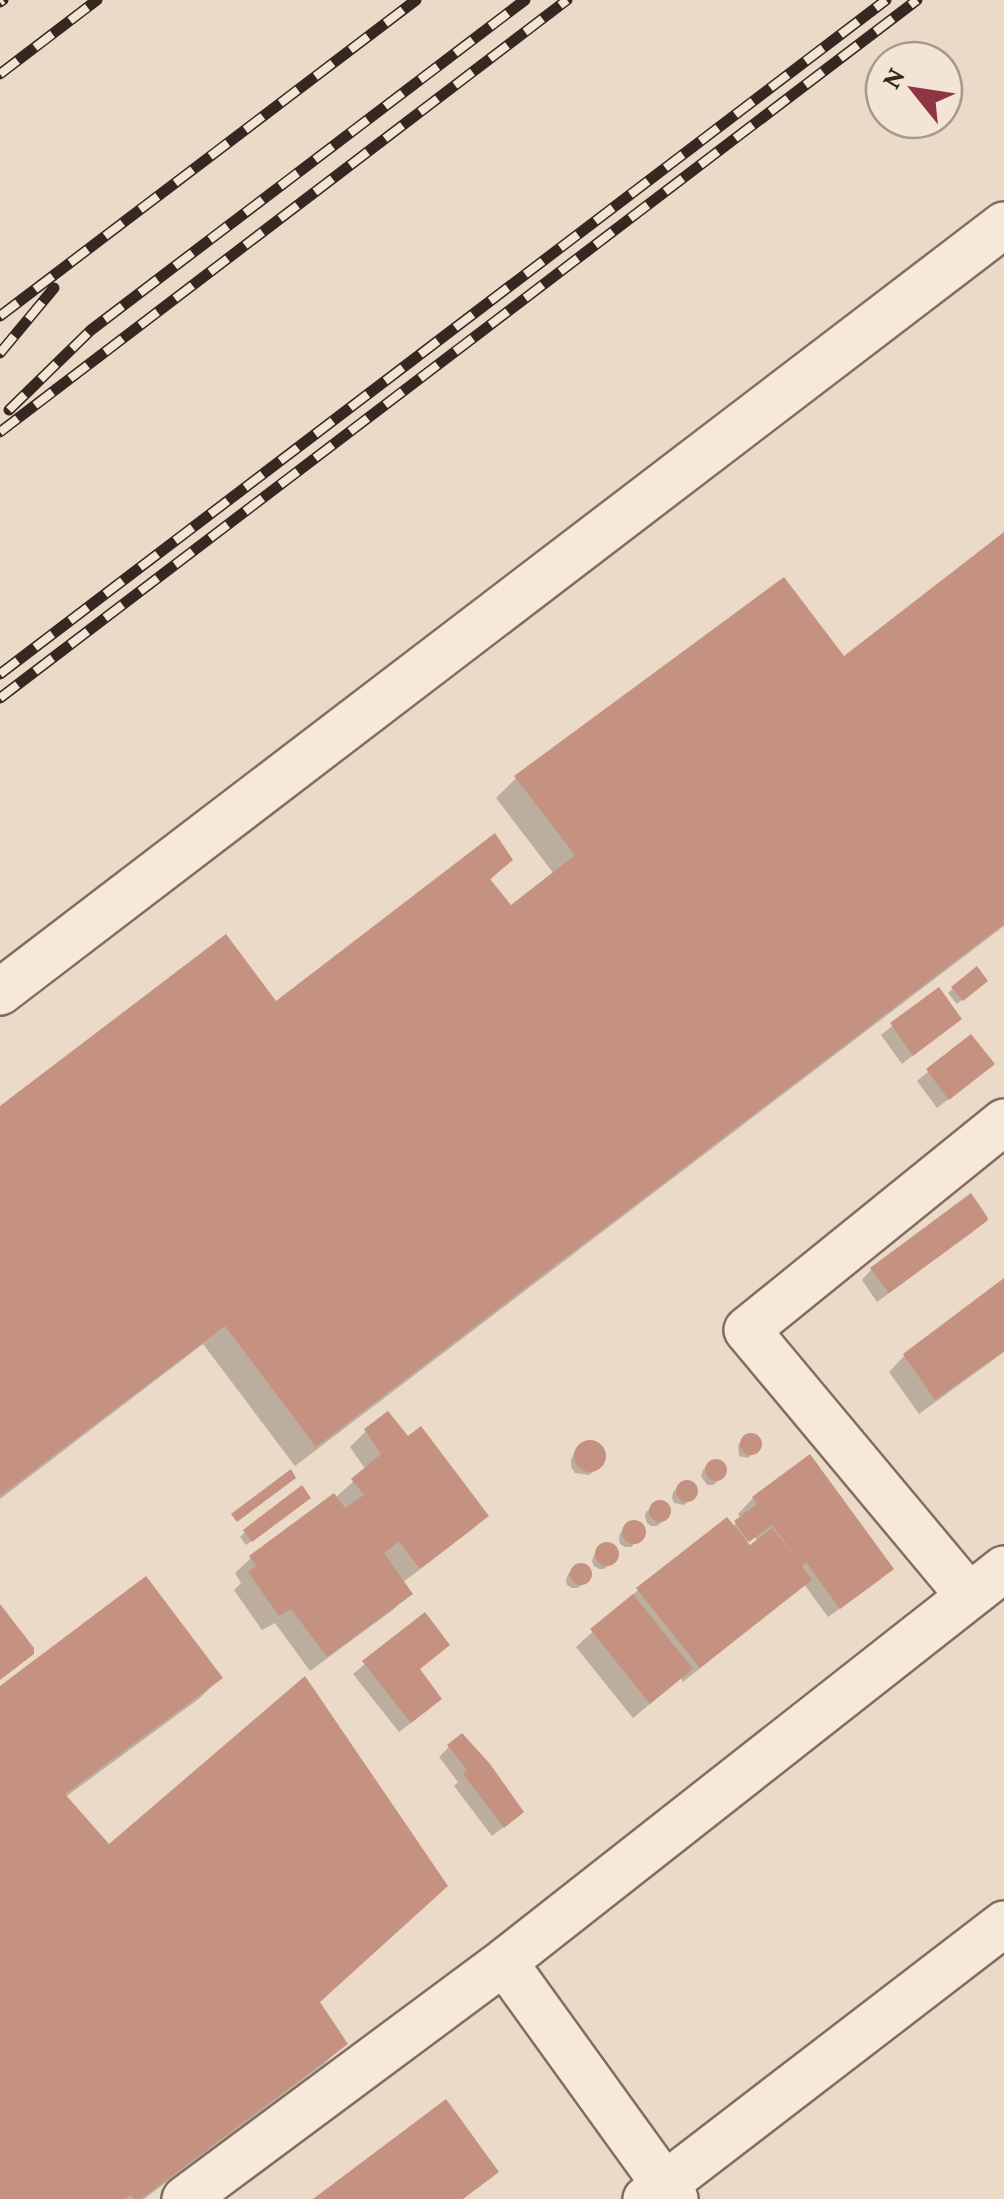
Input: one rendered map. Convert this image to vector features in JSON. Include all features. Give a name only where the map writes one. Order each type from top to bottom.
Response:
[{"type":"lane","points":[[0,992],[1004,225]]},
{"type":"lane","points":[[969,1596],[747,1330],[1004,1122]]},
{"type":"lane","points":[[185,2199],[504,1962],[1004,1569]]},
{"type":"lane","points":[[504,1962],[662,2194],[1004,1924]]},
{"type":"building","points":[[1004,532],[1004,924],[316,1447],[225,1326],[0,1496],[0,1106],[226,934],[276,1001],[495,833],[513,860],[490,879],[511,905],[575,855],[514,776],[784,577],[844,656]]},
{"type":"building","points":[[977,966],[988,981],[963,1001],[951,987]]},
{"type":"building","points":[[939,987],[962,1019],[913,1056],[890,1023]]},
{"type":"building","points":[[971,1034],[995,1064],[949,1100],[926,1069]]},
{"type":"building","points":[[971,1193],[987,1221],[889,1293],[870,1268]]},
{"type":"building","points":[[1004,1278],[1004,1351],[935,1400],[903,1354]]},
{"type":"building","points":[[388,1411],[408,1436],[421,1426],[489,1516],[420,1569],[399,1541],[384,1553],[413,1594],[327,1657],[291,1609],[279,1616],[248,1572],[256,1566],[249,1556],[334,1493],[345,1508],[364,1495],[351,1479],[381,1454],[364,1429]]},
{"type":"building","points":[[751,1433],[759,1436],[759,1452],[751,1455],[743,1452],[740,1444],[743,1436]]},
{"type":"building","points":[[590,1440],[601,1445],[606,1456],[601,1467],[590,1472],[579,1467],[574,1456],[579,1445]]},
{"type":"building","points":[[810,1454],[894,1569],[840,1609],[806,1562],[802,1566],[812,1580],[700,1668],[636,1588],[727,1517],[750,1545],[772,1528],[795,1556],[772,1525],[749,1542],[734,1521],[757,1504],[752,1497]]},
{"type":"building","points":[[712,1459],[720,1459],[727,1470],[720,1481],[712,1481],[705,1474],[705,1466]]},
{"type":"building","points":[[291,1469],[296,1478],[237,1522],[231,1514]]},
{"type":"building","points":[[687,1480],[695,1483],[695,1499],[687,1502],[679,1499],[676,1491],[679,1483]]},
{"type":"building","points":[[302,1485],[311,1498],[252,1542],[243,1530]]},
{"type":"building","points":[[656,1500],[664,1500],[671,1511],[664,1522],[656,1522],[649,1515],[649,1507]]},
{"type":"building","points":[[634,1520],[646,1532],[634,1544],[622,1532]]},
{"type":"building","points":[[607,1542],[619,1554],[607,1566],[595,1554]]},
{"type":"building","points":[[581,1563],[589,1566],[589,1582],[581,1585],[573,1582],[570,1574],[573,1566]]},
{"type":"building","points":[[146,1576],[223,1678],[65,1794],[109,1844],[305,1676],[448,1886],[320,2002],[348,2044],[141,2199],[131,2195],[125,2199],[0,2199],[0,1686]]},
{"type":"building","points":[[633,1594],[693,1669],[650,1704],[590,1629]]},
{"type":"building","points":[[0,1604],[34,1648],[34,1654],[0,1680]]},
{"type":"building","points":[[425,1612],[450,1645],[420,1669],[442,1699],[411,1723],[362,1661]]},
{"type":"building","points":[[462,1733],[524,1812],[504,1828],[463,1774],[467,1770],[447,1745]]},
{"type":"building","points":[[446,2099],[499,2172],[463,2199],[313,2199]]},
{"type":"railway","points":[[0,74],[97,0]]},
{"type":"railway","points":[[0,316],[416,0]]},
{"type":"railway","points":[[9,410],[91,330],[525,0]]},
{"type":"railway","points":[[0,432],[567,0]]},
{"type":"railway","points":[[0,674],[886,0]]},
{"type":"railway","points":[[0,698],[917,0]]},
{"type":"railway","points":[[0,353],[54,288]]}]
